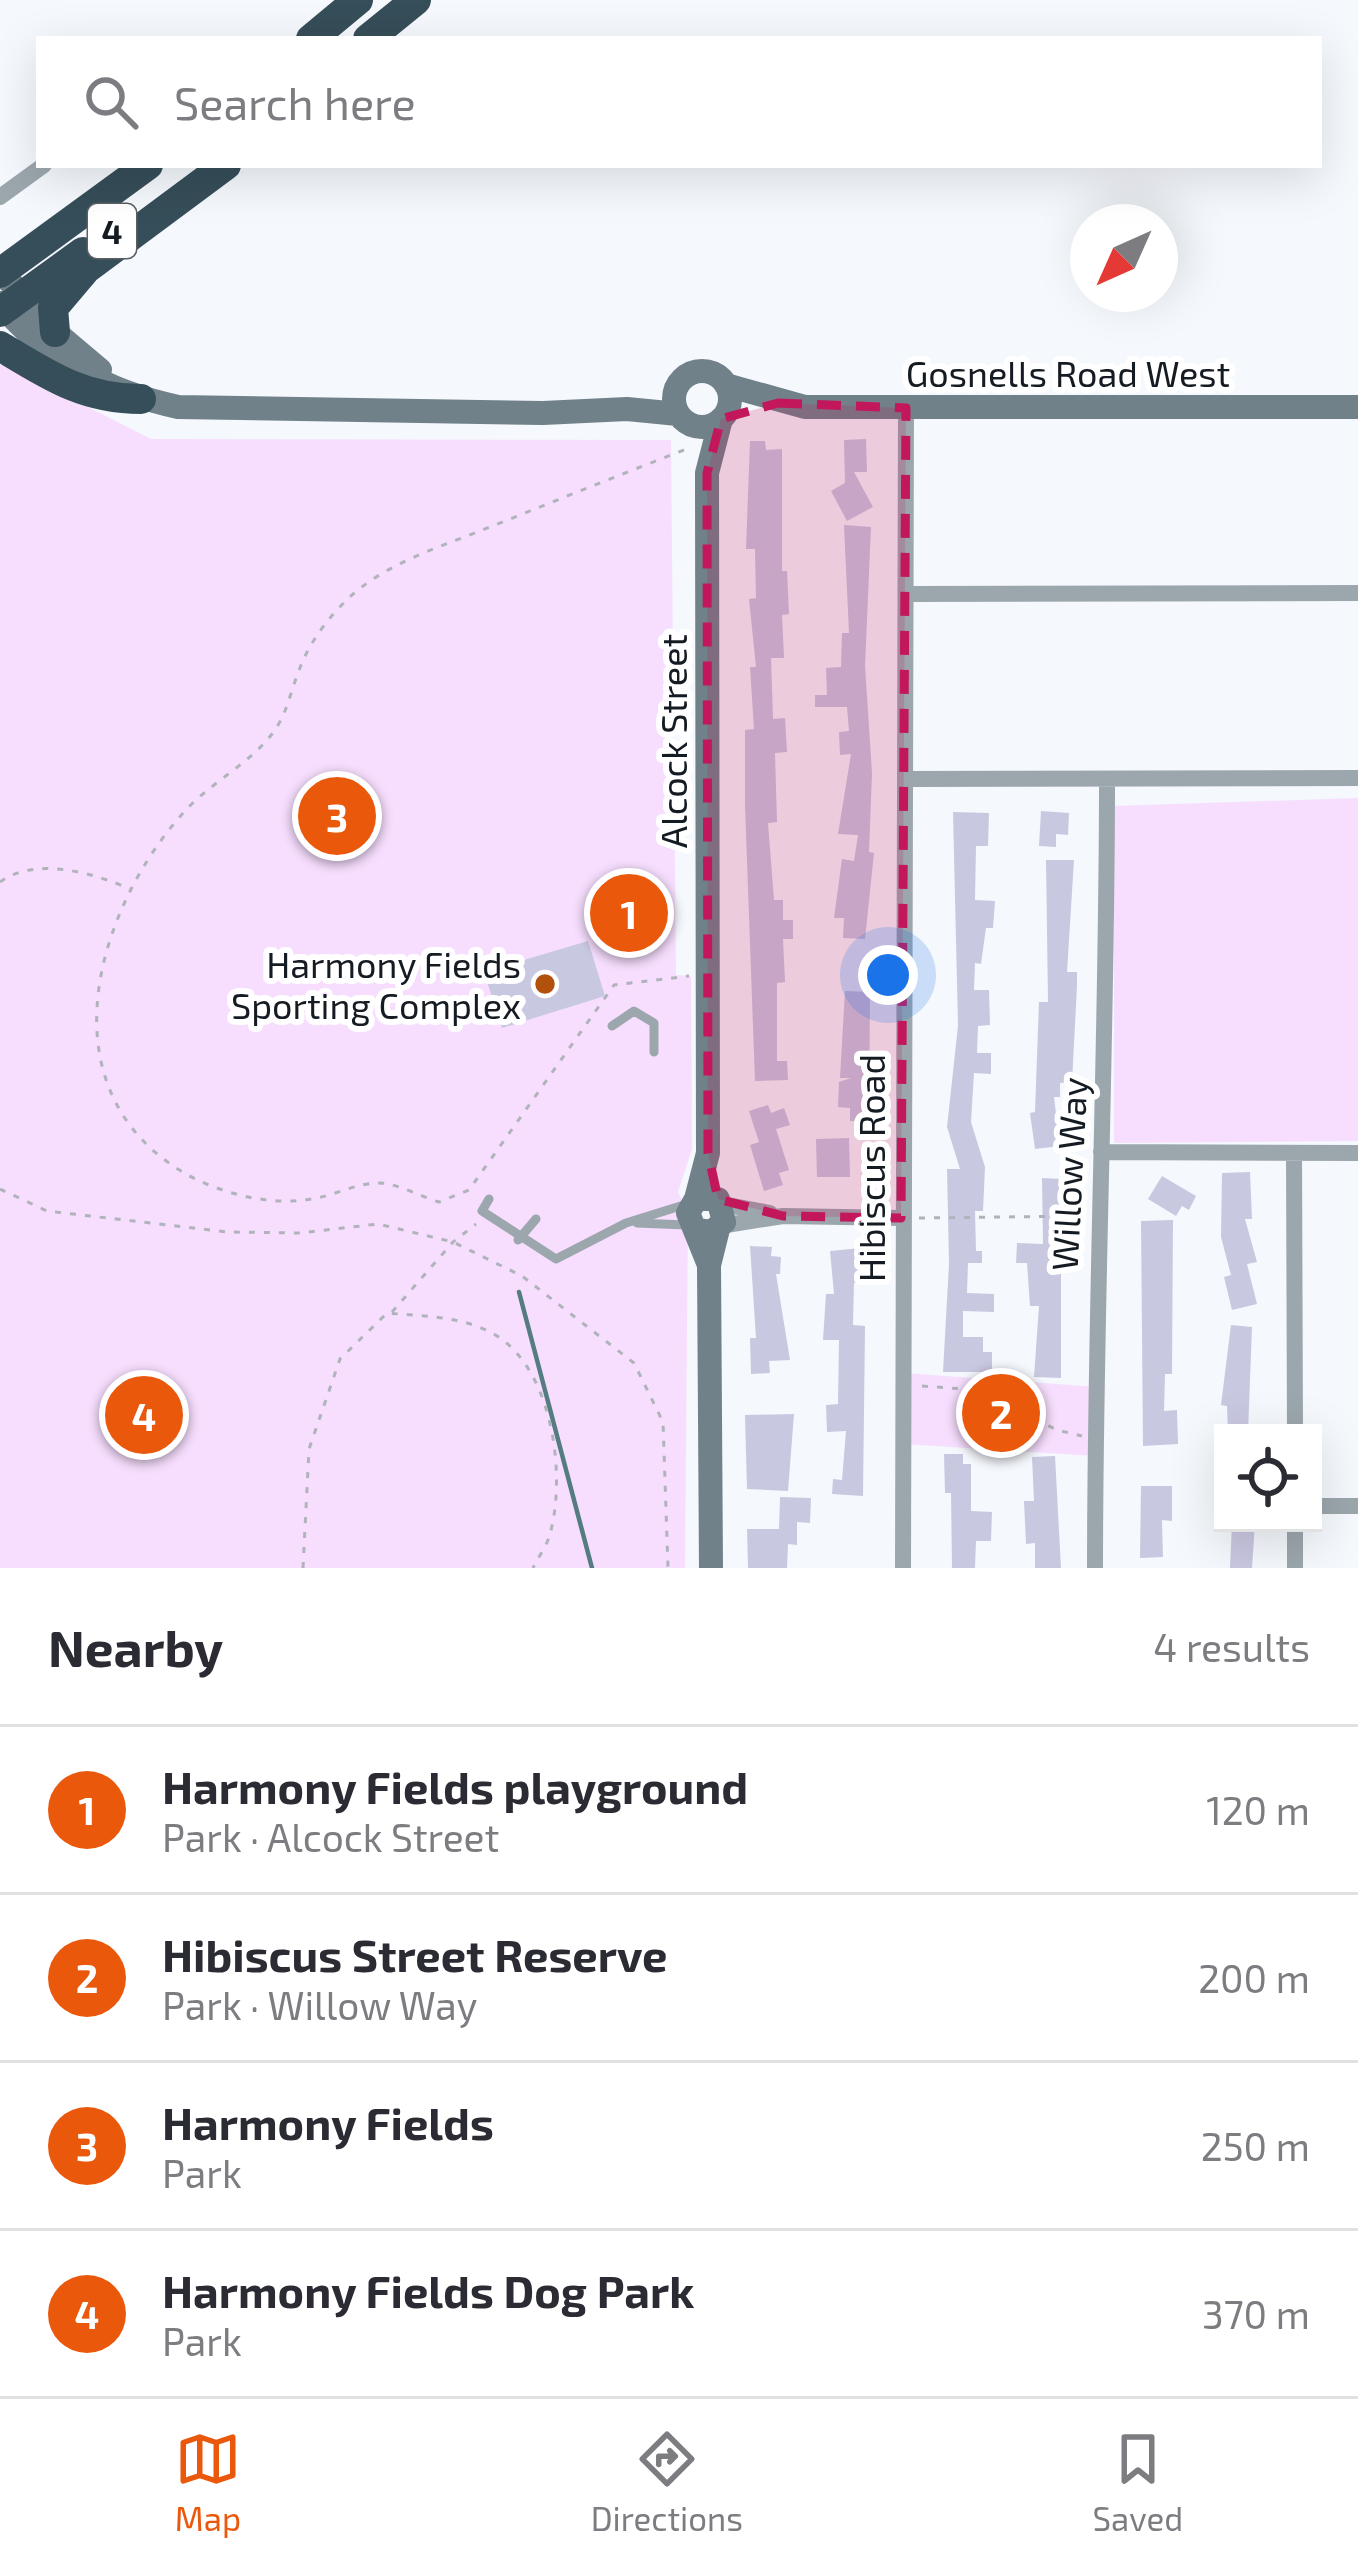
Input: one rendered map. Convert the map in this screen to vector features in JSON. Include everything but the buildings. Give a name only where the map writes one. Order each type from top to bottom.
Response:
[{"type":"highway","points":[[315,36],[358,0]]},
{"type":"highway","points":[[372,36],[416,0]]},
{"type":"highway","name":"4","points":[[1,273],[144,168]]},
{"type":"highway","name":"4","points":[[6,305],[199,168]]},
{"type":"highway","points":[[55,332],[53,308],[76,278],[222,168]]},
{"type":"highway","points":[[0,346],[68,388],[109,399],[141,399]]},
{"type":"main road","name":"Gosnells Road West","points":[[1,273],[6,305],[66,366],[141,399],[213,409],[627,409],[707,426],[723,417],[778,403]]},
{"type":"main road","name":"Gosnells Road West","points":[[6,305],[55,332],[141,399]]},
{"type":"main road","name":"Gosnells Road West","points":[[627,409],[702,371],[778,403],[906,409],[1358,407]]},
{"type":"main road","points":[[678,384],[681,417]]},
{"type":"main road","points":[[723,417],[730,400],[726,385]]},
{"type":"main road","name":"Alcock Street","points":[[681,417],[706,473]]},
{"type":"main road","name":"Alcock Street","points":[[707,1214],[706,473],[723,417]]},
{"type":"main road","points":[[707,1214],[711,1568]]},
{"type":"street","points":[[0,197],[40,168]]},
{"type":"street","name":"Hibiscus Road","points":[[903,1568],[906,409]]},
{"type":"street","points":[[908,594],[1358,593]]},
{"type":"street","points":[[908,779],[1358,778]]},
{"type":"street","name":"Willow Way","points":[[1095,1568],[1107,782]]},
{"type":"street","points":[[1101,1152],[1358,1153]]},
{"type":"street","points":[[1294,1154],[1295,1424]]},
{"type":"street","points":[[707,1214],[901,1218]]},
{"type":"street","points":[[1322,1506],[1358,1506]]},
{"type":"street","points":[[1295,1532],[1295,1568]]},
{"type":"lane","points":[[612,1026],[634,1011],[654,1023],[654,1052]]},
{"type":"lane","points":[[489,1199],[482,1211],[518,1240],[556,1259],[626,1223],[707,1214]]},
{"type":"lane","points":[[626,1223],[707,1214]]},
{"type":"lane","points":[[518,1240],[536,1220]]},
{"type":"path","points":[[684,450],[422,553],[353,594],[319,631],[298,672],[286,715],[269,739],[184,812],[130,889],[106,939],[95,987],[96,1041],[117,1100],[142,1136],[184,1173],[239,1196],[315,1199],[386,1183],[439,1202],[457,1198],[473,1184],[614,986],[650,977],[691,976]]},
{"type":"path","points":[[0,882],[11,874],[56,870],[98,875],[130,889]]},
{"type":"path","points":[[0,1189],[47,1211],[110,1220],[300,1233],[378,1224],[453,1242],[522,1276],[634,1363],[663,1422],[668,1568]]},
{"type":"path","points":[[901,1218],[1097,1216]]},
{"type":"path","points":[[303,1568],[309,1450],[340,1359],[371,1323],[391,1313],[453,1242],[481,1220]]},
{"type":"path","points":[[391,1313],[454,1320],[490,1331],[515,1350],[531,1374],[548,1414],[555,1475],[550,1534],[533,1568]]},
{"type":"path","points":[[905,1385],[978,1390],[1057,1430],[1096,1439]]},
{"type":"highlighted area","points":[[778,403],[906,408],[901,1218],[783,1216],[718,1199],[708,1153],[707,473],[721,419]]},
{"type":"shaded area","points":[[0,362],[151,439],[671,440],[676,975],[691,976],[692,1149],[678,1192],[688,1213],[685,1568],[0,1568]]},
{"type":"shaded area","points":[[1358,798],[1358,1141],[1114,1143],[1114,806]]},
{"type":"shaded area","points":[[904,1373],[1098,1387],[1095,1456],[904,1444]]},
{"type":"waterway","points":[[519,1292],[592,1568]]},
{"type":"place","name":"Harmony Fields","points":[[337,816]]},
{"type":"place","name":"Harmony Fields playground","points":[[629,913]]},
{"type":"place","name":"Harmony Fields Sporting Complex","points":[[545,984]]},
{"type":"place","name":"Hibiscus Street Reserve","points":[[1001,1413]]},
{"type":"place","name":"Harmony Fields Dog Park","points":[[144,1415]]}]
